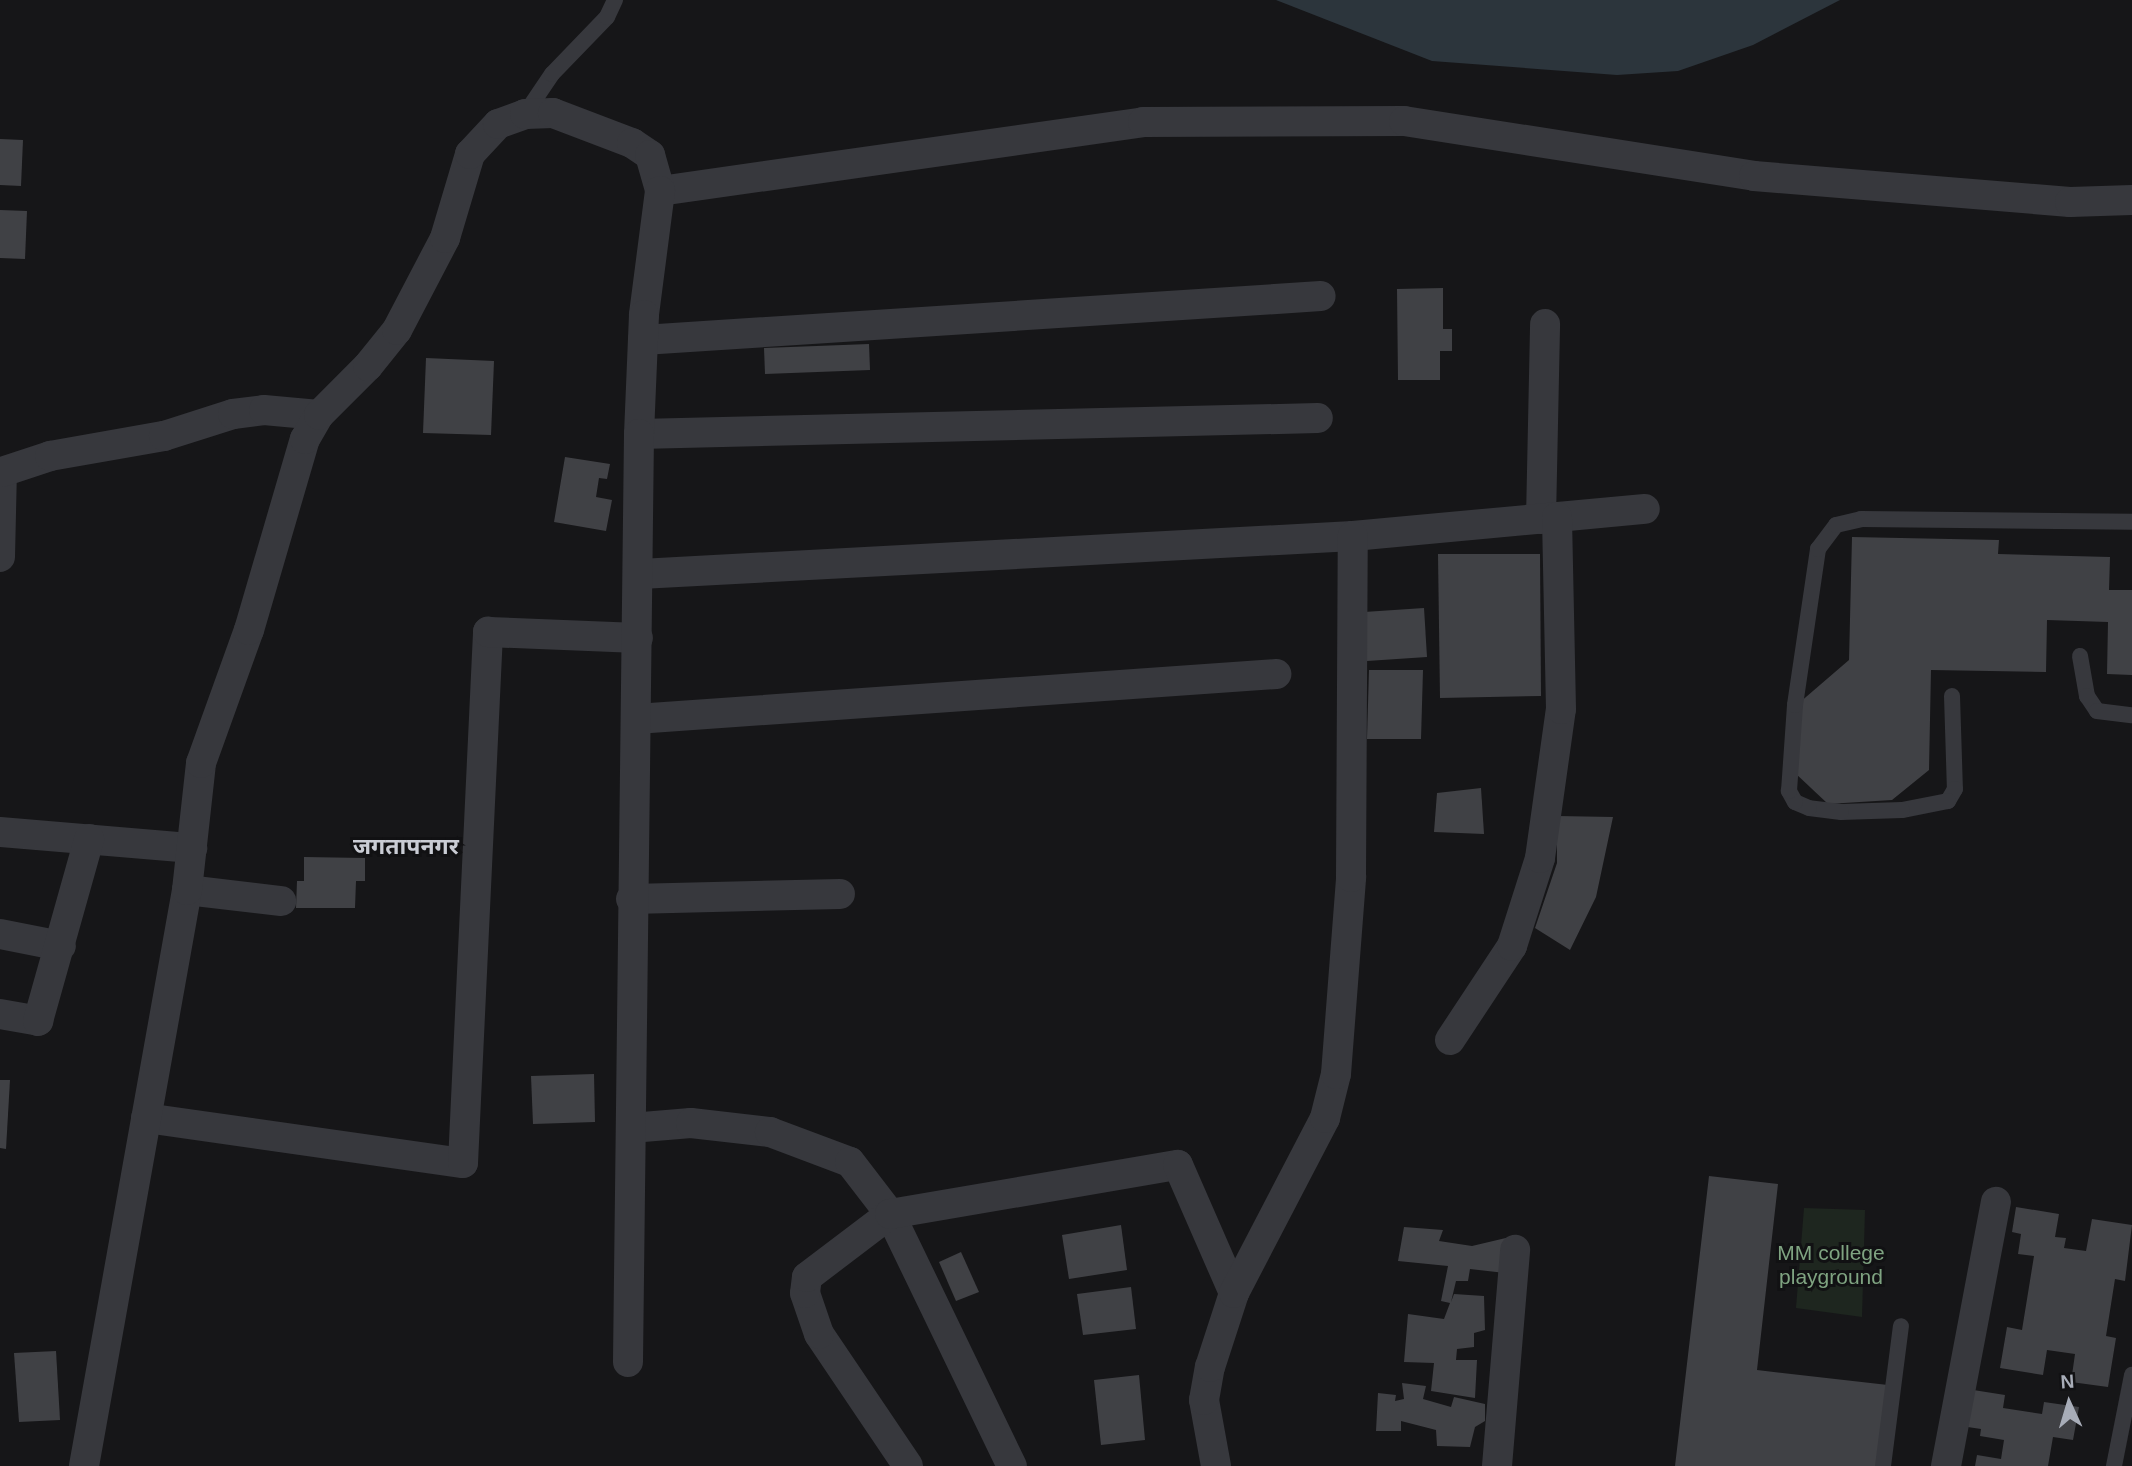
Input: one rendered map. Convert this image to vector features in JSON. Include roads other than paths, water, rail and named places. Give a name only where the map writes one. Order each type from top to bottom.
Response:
[{"type":"street","points":[[84,1466],[187,890],[201,763],[249,630],[305,439],[318,415],[368,366],[397,330],[445,238],[470,154],[498,124],[525,114],[553,113],[632,142],[650,155],[660,191],[643,340],[639,433],[640,574],[631,899],[628,1362]]},
{"type":"street","points":[[660,191],[1143,122],[1404,121],[1754,176],[2070,202],[2132,200]]},
{"type":"street","points":[[643,340],[1321,296]]},
{"type":"street","points":[[1450,1040],[1512,946],[1540,858],[1561,709],[1549,518],[1545,324]]},
{"type":"street","points":[[0,557],[1,472],[50,456],[163,436],[233,414],[264,410],[318,415]]},
{"type":"street","points":[[639,433],[1318,418]]},
{"type":"street","points":[[640,574],[1353,536],[1645,509]]},
{"type":"street","points":[[1216,1466],[1204,1400],[1210,1367],[1234,1293],[1325,1118],[1336,1074],[1351,877],[1353,536]]},
{"type":"street","points":[[146,1118],[463,1163],[488,632],[638,638]]},
{"type":"street","points":[[636,719],[1276,674]]},
{"type":"street","points":[[0,832],[192,848]]},
{"type":"street","points":[[0,1014],[38,1021],[89,839]]},
{"type":"street","points":[[187,890],[281,901]]},
{"type":"street","points":[[631,899],[840,894]]},
{"type":"street","points":[[0,934],[61,946]]},
{"type":"street","points":[[631,1128],[691,1123],[770,1132],[850,1162],[890,1214],[1012,1466]]},
{"type":"street","points":[[908,1466],[819,1334],[805,1293],[807,1277],[890,1214],[1178,1164],[1234,1293]]},
{"type":"street","points":[[1946,1466],[1996,1202]]},
{"type":"street","points":[[1497,1466],[1516,1250]]},
{"type":"lane","points":[[525,114],[552,74],[607,18],[615,0]]},
{"type":"lane","points":[[1952,696],[1955,789],[1948,801],[1902,810],[1841,812],[1809,808],[1795,802],[1789,791],[1795,705],[1818,550],[1836,525],[1861,519],[2132,522]]},
{"type":"lane","points":[[2080,656],[2087,696],[2097,711],[2132,715]]},
{"type":"lane","points":[[1883,1466],[1901,1326]]},
{"type":"lane","points":[[2114,1466],[2132,1375]]},
{"type":"district","name":"जगतापनगर","points":[[406,846]]},
{"type":"park label","name":"MM college playground","points":[[1831,1265]]}]
